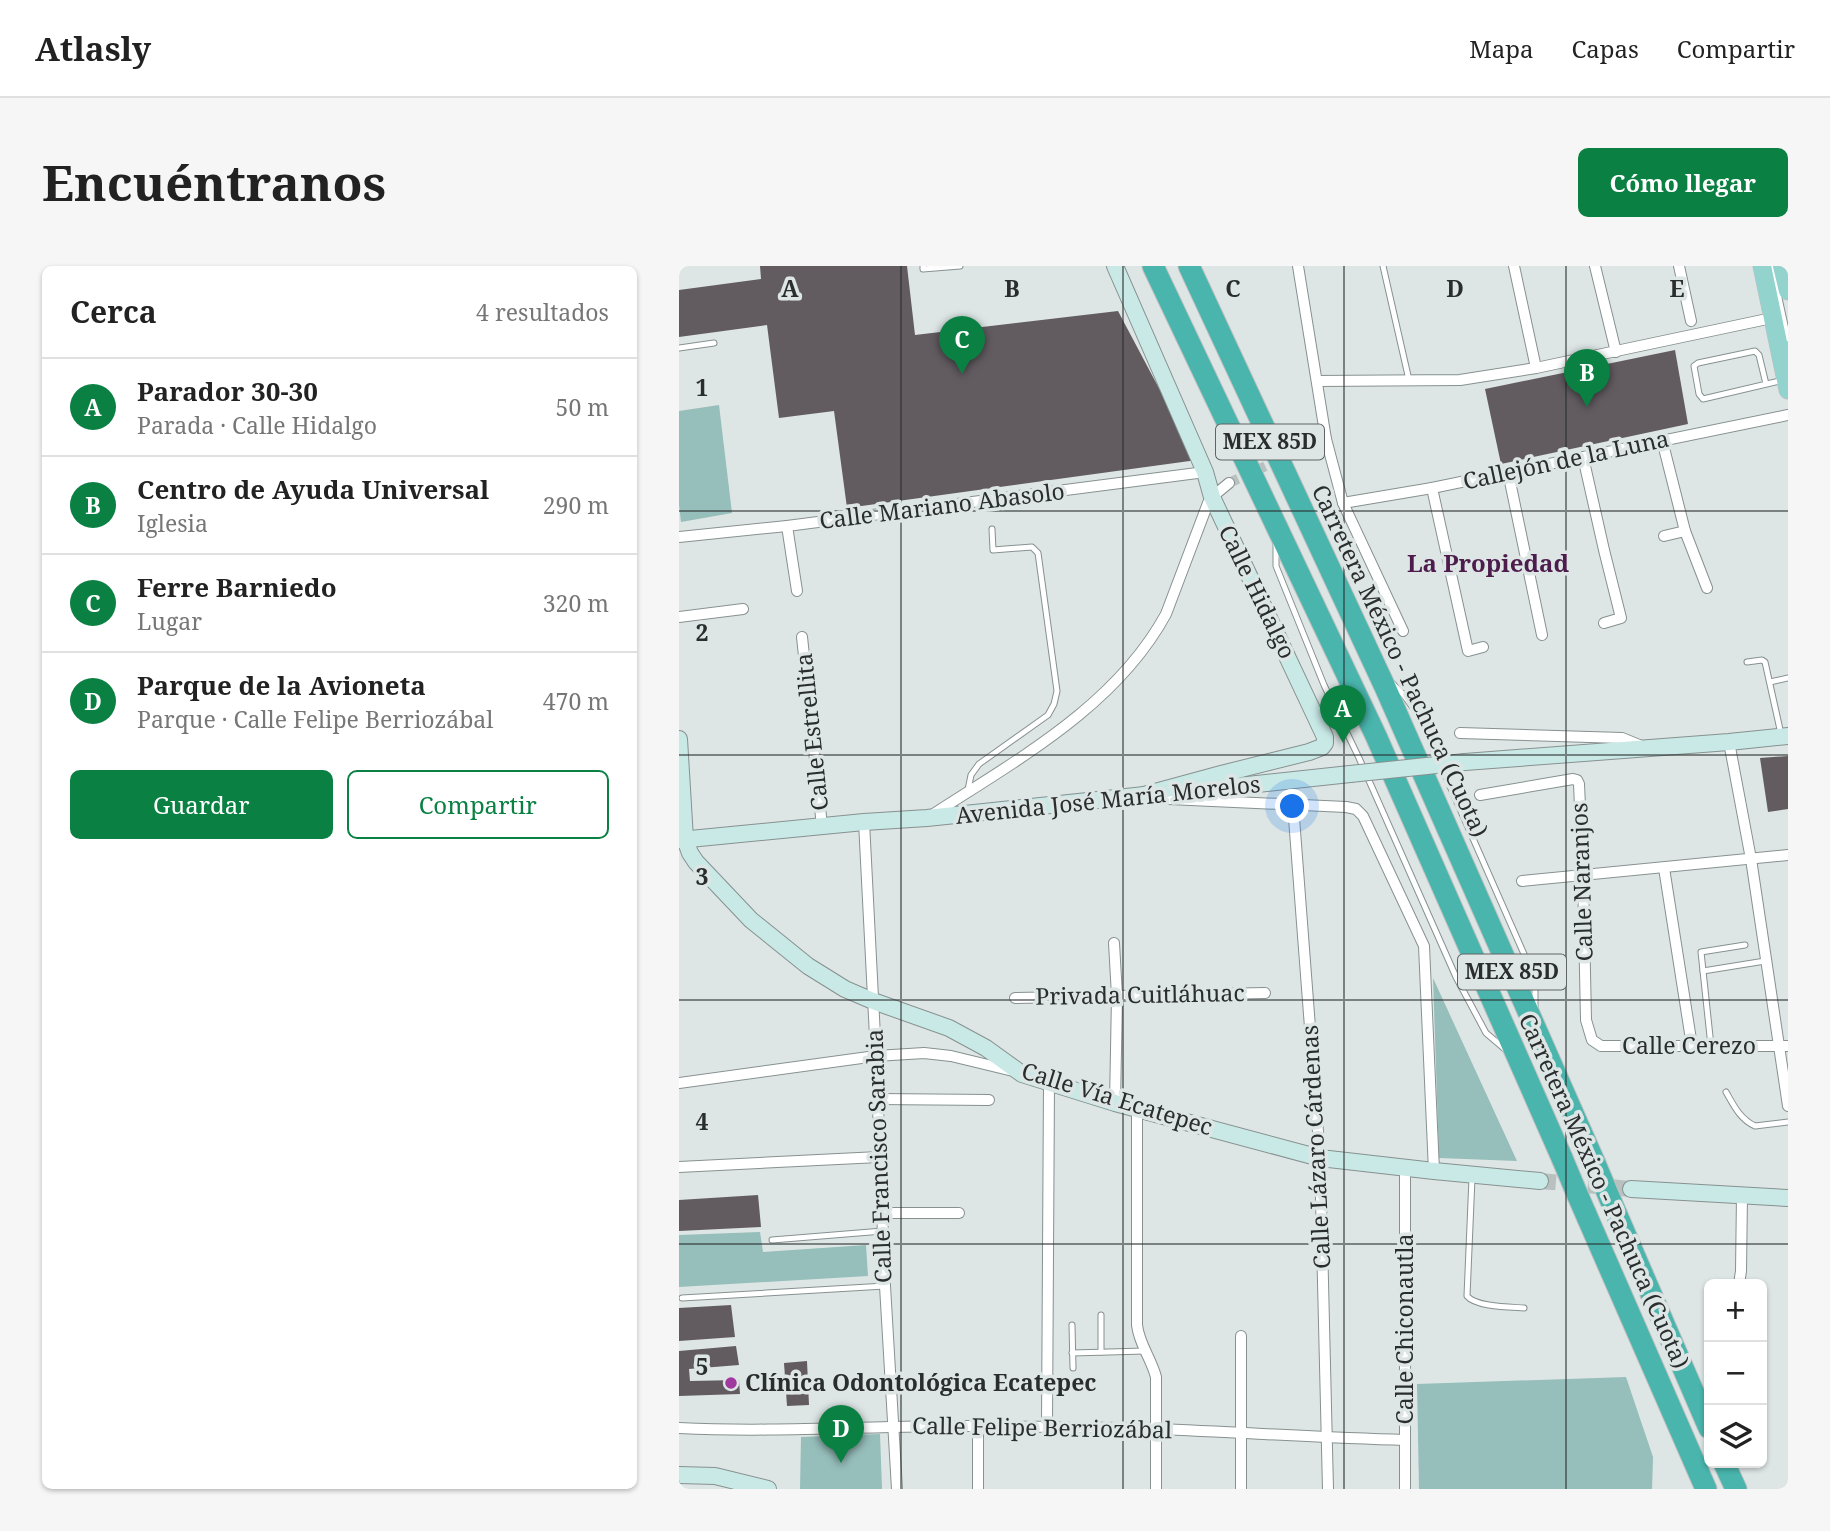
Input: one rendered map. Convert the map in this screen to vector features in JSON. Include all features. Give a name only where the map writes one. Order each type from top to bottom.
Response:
[{"type":"highway","name":"Carretera México - Pachuca (Cuota)","points":[[1153,266],[1376,736],[1706,1489]]},
{"type":"highway","name":"Carretera México - Pachuca (Cuota)","points":[[1189,266],[1378,672],[1534,1022],[1704,1416]]},
{"type":"highway","points":[[1726,1468],[1736,1489]]},
{"type":"main road","name":"Calle Hidalgo","points":[[1115,266],[1205,472],[1212,497],[1324,732],[1325,743],[1309,752],[1137,796]]},
{"type":"main road","points":[[1762,266],[1787,385]]},
{"type":"main road","points":[[1783,266],[1788,291]]},
{"type":"main road","name":"Avenida José María Morelos","points":[[682,840],[1269,784],[1465,762],[1729,743],[1783,731]]},
{"type":"main road","points":[[679,739],[682,840]]},
{"type":"main road","name":"Calle Vía Ecatepec","points":[[682,840],[696,862],[751,920],[809,966],[845,989],[949,1028],[986,1048],[1022,1074],[1115,1103],[1320,1158],[1540,1181]]},
{"type":"main road","points":[[1631,1189],[1788,1198]]},
{"type":"main road","points":[[679,1475],[715,1476],[768,1489]]},
{"type":"street","points":[[1298,266],[1326,439],[1343,503],[1403,631]]},
{"type":"street","points":[[1514,266],[1535,368]]},
{"type":"street","points":[[1595,266],[1616,352]]},
{"type":"street","points":[[1679,266],[1691,321]]},
{"type":"street","points":[[1317,381],[1460,380],[1616,352],[1772,318]]},
{"type":"street","name":"Callejón de la Luna","points":[[1343,503],[1432,488],[1788,415]]},
{"type":"street","points":[[1307,447],[1326,439]]},
{"type":"street","points":[[1662,440],[1685,531],[1707,588]]},
{"type":"street","points":[[1583,457],[1621,618],[1604,623]]},
{"type":"street","name":"Calle Mariano Abasolo","points":[[679,537],[787,526],[1205,472]]},
{"type":"street","points":[[1508,472],[1542,635]]},
{"type":"street","points":[[927,818],[1069,724],[1125,672],[1157,631],[1212,497],[1229,483]]},
{"type":"street","points":[[1432,488],[1468,651],[1483,647]]},
{"type":"street","points":[[787,526],[797,592]]},
{"type":"street","points":[[1664,536],[1685,531]]},
{"type":"street","points":[[679,617],[743,609]]},
{"type":"street","name":"Calle Estrellita","points":[[801,637],[822,826]]},
{"type":"street","points":[[1460,733],[1622,738],[1645,748]]},
{"type":"street","points":[[1729,743],[1783,1046],[1788,1106]]},
{"type":"street","name":"Calle Naranjos","points":[[1480,794],[1573,779],[1579,784],[1586,1020],[1592,1040]]},
{"type":"street","points":[[1137,796],[1346,807],[1363,816],[1424,946],[1434,1171]]},
{"type":"street","name":"Calle Lázaro Cárdenas","points":[[1293,805],[1320,1158],[1328,1489]]},
{"type":"street","name":"Calle Francisco Sarabia","points":[[865,822],[885,1286],[897,1489]]},
{"type":"street","points":[[1523,881],[1788,855]]},
{"type":"street","points":[[1664,868],[1692,1046]]},
{"type":"street","points":[[1114,943],[1117,996],[1115,1103]]},
{"type":"street","name":"Privada Cuitláhuac","points":[[1015,998],[1265,993]]},
{"type":"street","name":"Calle Cerezo","points":[[1592,1040],[1601,1046],[1783,1046]]},
{"type":"street","points":[[679,1083],[924,1052],[1022,1074]]},
{"type":"street","points":[[1047,1427],[1049,1083]]},
{"type":"street","points":[[878,1099],[989,1100]]},
{"type":"street","points":[[1137,1109],[1137,1325],[1138,1337],[1153,1365],[1156,1377],[1156,1489]]},
{"type":"street","points":[[679,1167],[879,1157]]},
{"type":"street","name":"Calle Chiconautla","points":[[1405,1168],[1405,1489]]},
{"type":"street","points":[[1740,1279],[1742,1195]]},
{"type":"street","points":[[882,1213],[959,1213]]},
{"type":"street","points":[[1241,1336],[1241,1489]]},
{"type":"street","name":"Calle Felipe Berriozábal","points":[[679,1428],[723,1430],[892,1426],[1047,1427],[1405,1440]]},
{"type":"street","points":[[978,1426],[978,1489]]},
{"type":"lane","points":[[923,266],[923,269],[960,266]]},
{"type":"lane","points":[[1383,266],[1409,380]]},
{"type":"lane","points":[[1772,266],[1788,339]]},
{"type":"lane","points":[[679,348],[714,343]]},
{"type":"lane","points":[[1766,384],[1757,352],[1694,366],[1699,394],[1703,399],[1766,384],[1787,385]]},
{"type":"lane","points":[[967,792],[971,775],[979,764],[1048,715],[1057,691],[1038,553],[1032,547],[993,550],[992,529]]},
{"type":"lane","points":[[1747,662],[1764,660],[1783,731]]},
{"type":"lane","points":[[1770,682],[1788,678]]},
{"type":"lane","points":[[1783,731],[1788,719]]},
{"type":"lane","points":[[1711,1046],[1701,952],[1745,946]]},
{"type":"lane","points":[[1703,971],[1766,961]]},
{"type":"lane","points":[[1726,1092],[1742,1118],[1751,1125],[1788,1122]]},
{"type":"lane","points":[[1472,1175],[1467,1296],[1478,1303],[1524,1308]]},
{"type":"lane","points":[[772,1240],[883,1231]]},
{"type":"lane","points":[[682,1297],[885,1286]]},
{"type":"lane","points":[[1101,1315],[1101,1352]]},
{"type":"lane","points":[[1072,1325],[1073,1368]]},
{"type":"lane","points":[[1072,1353],[1145,1351]]},
{"type":"shaded area","points":[[719,405],[732,513],[681,522],[679,411]]},
{"type":"shaded area","points":[[1433,978],[1517,1161],[1439,1158]]},
{"type":"shaded area","points":[[760,1232],[763,1252],[866,1245],[868,1276],[679,1287],[679,1235]]},
{"type":"shaded area","points":[[1626,1377],[1653,1457],[1652,1489],[1419,1489],[1417,1384]]},
{"type":"shaded area","points":[[880,1434],[882,1489],[800,1489],[801,1437]]},
{"type":"building","points":[[760,266],[907,266],[915,335],[1118,311],[1197,460],[847,508],[834,411],[779,418],[767,325],[679,337],[679,290],[761,279]]},
{"type":"building","points":[[1675,350],[1688,424],[1501,464],[1485,389]]},
{"type":"building","points":[[1788,756],[1788,809],[1768,812],[1760,758]]},
{"type":"building","points":[[758,1195],[761,1227],[679,1231],[679,1200]]},
{"type":"building","points":[[731,1305],[735,1337],[679,1341],[679,1308]]},
{"type":"building","points":[[736,1346],[739,1365],[689,1369],[690,1381],[739,1380],[740,1394],[679,1396],[679,1351]]},
{"type":"building","points":[[807,1361],[809,1405],[787,1406],[784,1363]]},
{"type":"tunnel","points":[[1229,483],[1307,447]]},
{"type":"tunnel","points":[[1540,1181],[1631,1189]]},
{"type":"place","name":"Ferre Barniedo","points":[[962,374]]},
{"type":"place","name":"Centro de Ayuda Universal","points":[[1587,407]]},
{"type":"place","name":"Parador 30-30","points":[[1343,743]]},
{"type":"place","name":"Clínica Odontológica Ecatepec","points":[[731,1383]]},
{"type":"place","name":"Parque de la Avioneta","points":[[841,1463]]},
{"type":"district","name":"La Propiedad","points":[[1488,564]]}]
